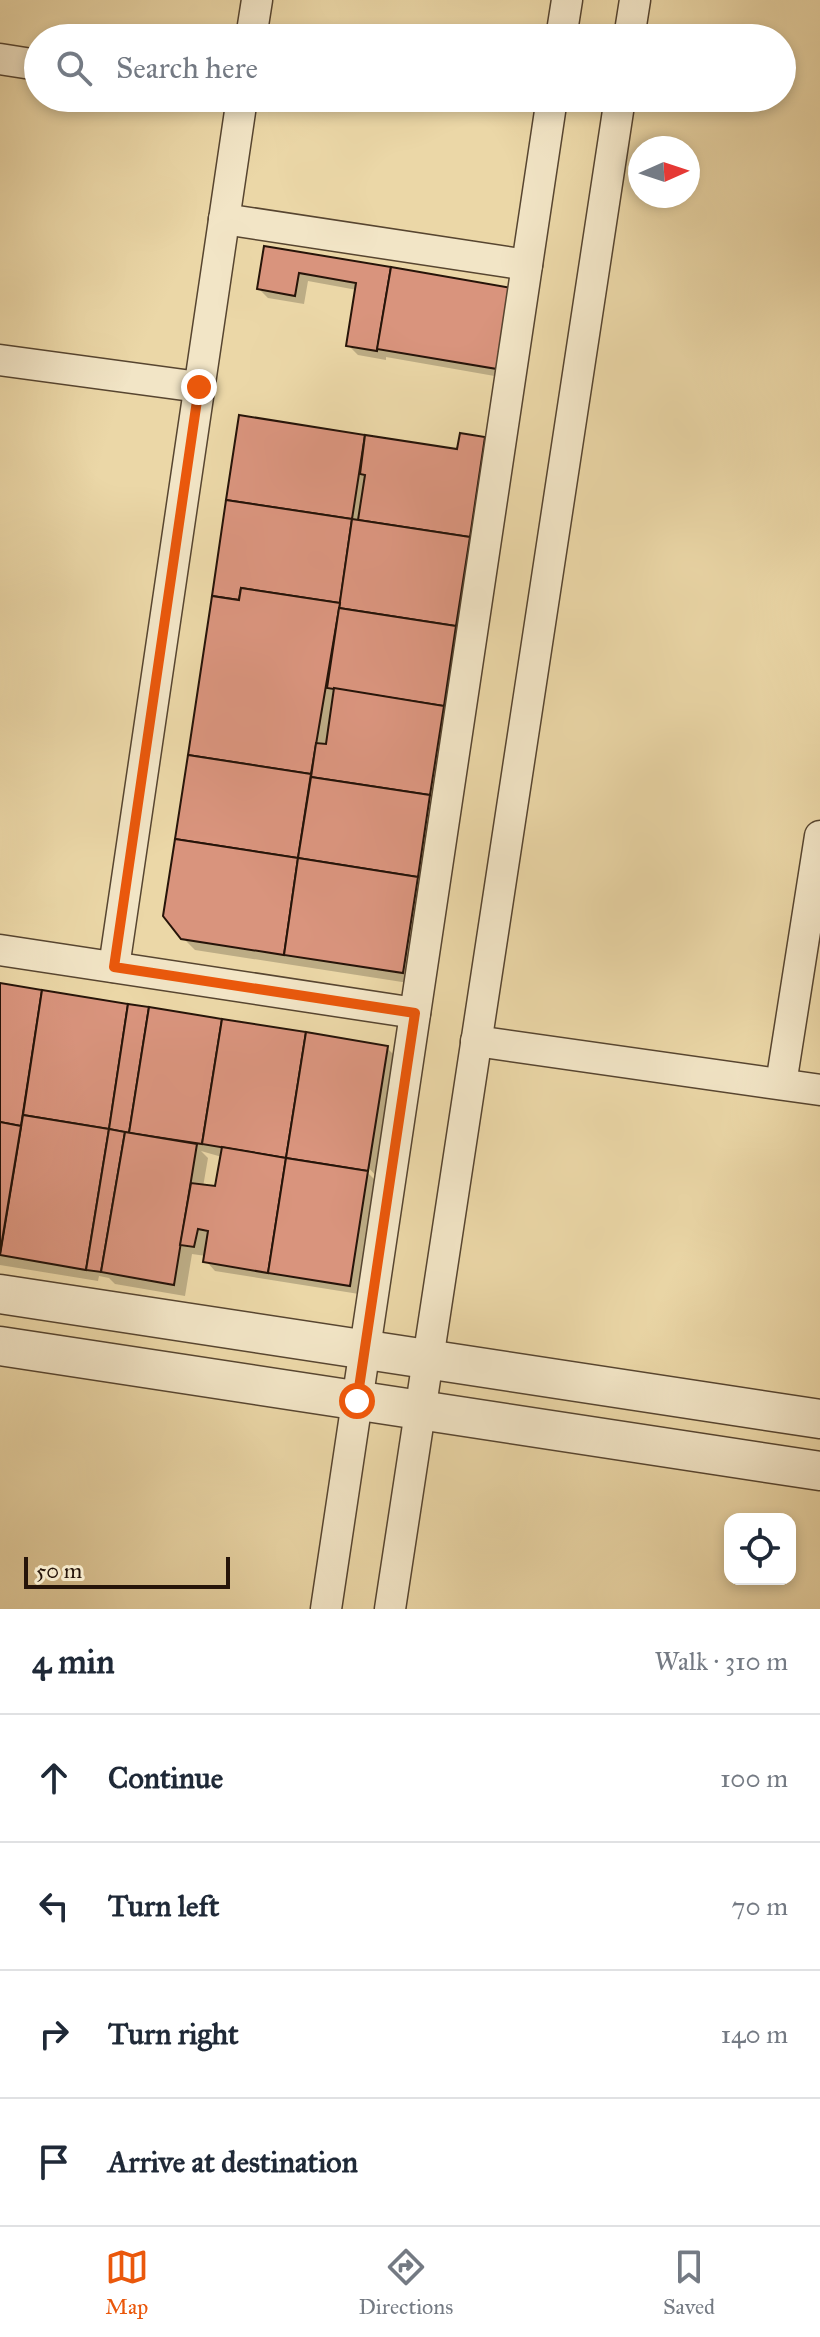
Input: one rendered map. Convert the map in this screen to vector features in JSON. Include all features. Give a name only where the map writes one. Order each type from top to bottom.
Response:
[{"type":"street","points":[[253,24],[257,0]]},
{"type":"street","points":[[563,24],[567,0]]},
{"type":"street","points":[[631,24],[635,0]]},
{"type":"street","points":[[0,59],[24,63]]},
{"type":"street","points":[[114,967],[240,112]]},
{"type":"street","points":[[326,1609],[550,112]]},
{"type":"street","points":[[390,1609],[618,112]]},
{"type":"street","points":[[224,219],[527,265]]},
{"type":"street","points":[[0,360],[199,387]]},
{"type":"street","points":[[781,1084],[820,836]]},
{"type":"street","points":[[0,950],[415,1013]]},
{"type":"street","points":[[476,1041],[820,1090]]},
{"type":"street","points":[[0,1294],[820,1419]]},
{"type":"street","points":[[0,1346],[820,1471]]},
{"type":"building","points":[[264,246],[391,267],[377,351],[346,346],[356,283],[299,273],[295,296],[257,289]]},
{"type":"building","points":[[391,267],[511,288],[497,369],[377,349]]},
{"type":"building","points":[[239,415],[365,435],[352,519],[226,500]]},
{"type":"building","points":[[460,433],[485,437],[470,537],[358,520],[365,475],[360,474],[365,435],[457,449]]},
{"type":"building","points":[[226,500],[352,519],[340,603],[241,588],[239,600],[212,596]]},
{"type":"building","points":[[352,519],[470,537],[456,626],[339,608]]},
{"type":"building","points":[[241,588],[340,603],[311,774],[188,755],[212,596],[239,600]]},
{"type":"building","points":[[339,608],[456,626],[444,706],[327,688]]},
{"type":"building","points":[[334,688],[444,706],[430,795],[311,777],[316,743],[326,744]]},
{"type":"building","points":[[188,755],[311,774],[298,858],[175,839]]},
{"type":"building","points":[[311,777],[430,795],[418,877],[298,858]]},
{"type":"building","points":[[175,839],[298,858],[284,955],[181,939],[163,916]]},
{"type":"building","points":[[298,858],[418,877],[403,973],[284,955]]},
{"type":"building","points":[[0,983],[42,990],[21,1126],[0,1122]]},
{"type":"building","points":[[42,990],[128,1004],[109,1129],[23,1115]]},
{"type":"building","points":[[128,1004],[149,1007],[129,1133],[109,1129]]},
{"type":"building","points":[[149,1007],[222,1019],[202,1144],[129,1133]]},
{"type":"building","points":[[222,1019],[306,1032],[286,1158],[202,1144]]},
{"type":"building","points":[[306,1032],[388,1046],[368,1171],[286,1158]]},
{"type":"building","points":[[23,1115],[109,1129],[86,1270],[0,1255]]},
{"type":"building","points":[[0,1122],[21,1126],[0,1253]]},
{"type":"building","points":[[109,1129],[125,1132],[101,1272],[86,1270]]},
{"type":"building","points":[[125,1132],[197,1144],[174,1285],[101,1272]]},
{"type":"building","points":[[222,1147],[286,1158],[268,1273],[203,1262],[208,1231],[198,1229],[194,1247],[180,1245],[191,1183],[215,1186]]},
{"type":"building","points":[[286,1158],[368,1171],[350,1286],[268,1273]]},
{"type":"route","points":[[199,387],[114,967],[415,1013],[357,1401]]}]
